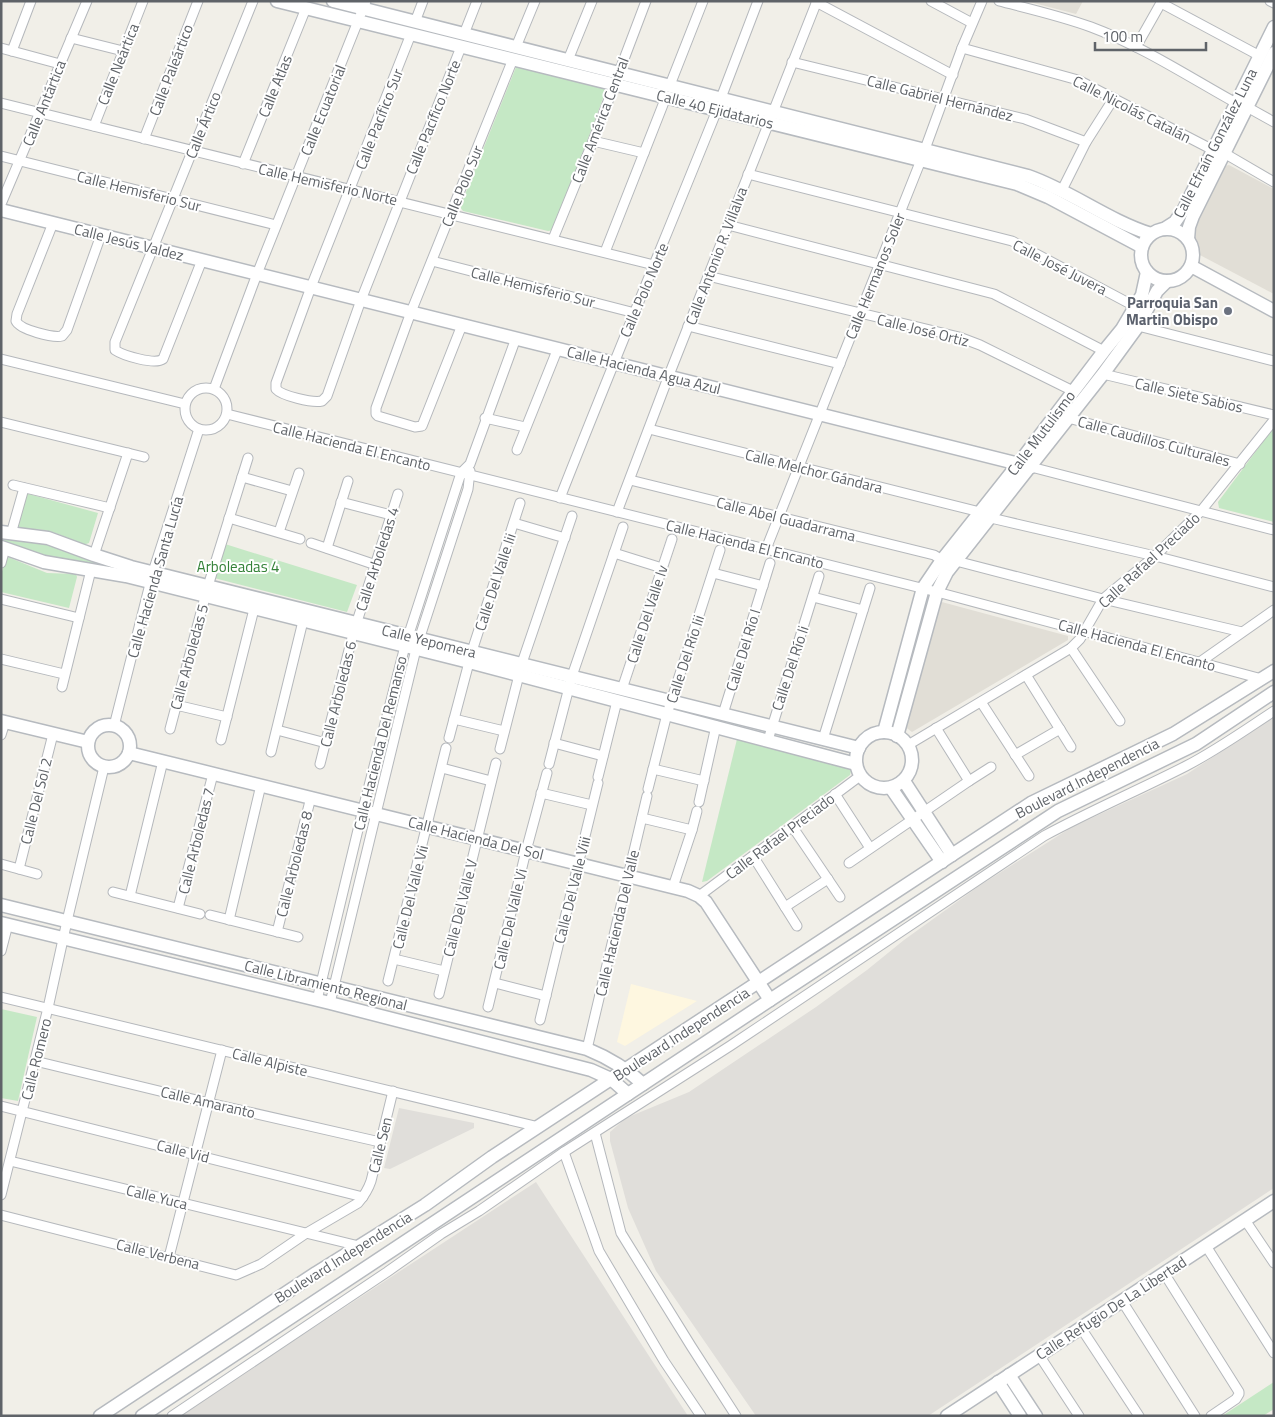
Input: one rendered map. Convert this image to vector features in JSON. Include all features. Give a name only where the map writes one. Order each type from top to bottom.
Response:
[{"type":"street","points":[[12,51],[31,1]]},
{"type":"street","name":"Calle Antártica","points":[[1,204],[87,1]]},
{"type":"street","name":"Calle Neártica","points":[[94,126],[143,1]]},
{"type":"street","name":"Calle Paleártico","points":[[144,139],[198,1]]},
{"type":"street","name":"Calle Ártico","points":[[202,260],[165,357],[160,361],[153,362],[122,354],[115,350],[114,346],[253,1]]},
{"type":"street","name":"Calle 40 Ejidatarios","points":[[277,1],[461,47],[568,60],[617,78]]},
{"type":"street","name":"Calle 40 Ejidatarios","points":[[333,1],[364,5],[415,22],[464,34],[514,53],[923,155],[1028,176],[1061,192],[1142,247]]},
{"type":"street","points":[[415,22],[423,1]]},
{"type":"street","points":[[464,34],[477,1]]},
{"type":"street","name":"Calle Polo Sur","points":[[462,325],[422,426],[415,427],[378,416],[375,411],[411,312],[535,1]]},
{"type":"street","points":[[568,60],[592,1]]},
{"type":"street","name":"Calle América Central","points":[[553,239],[593,141],[646,1]]},
{"type":"street","points":[[605,252],[703,1]]},
{"type":"street","name":"Calle Polo Norte","points":[[560,498],[613,362],[635,313],[719,104],[758,1]]},
{"type":"street","points":[[931,1],[972,22]]},
{"type":"street","name":"Calle Hermanos Soler","points":[[766,549],[901,212],[962,48],[982,1]]},
{"type":"street","points":[[999,1],[1063,18],[1136,47],[1241,106],[1274,122]]},
{"type":"street","points":[[1270,1],[1274,3]]},
{"type":"street","points":[[817,2],[953,75]]},
{"type":"street","name":"Calle Antonio R. Villalva","points":[[617,512],[688,326],[817,2]]},
{"type":"street","points":[[1136,47],[1162,2],[1269,58]]},
{"type":"street","name":"Calle Ecuatorial","points":[[257,274],[364,5]]},
{"type":"street","name":"Calle Atlas","points":[[244,164],[306,8]]},
{"type":"street","name":"Calle Efraín González Luna","points":[[1164,229],[1179,217],[1218,152],[1241,106],[1269,58],[1274,27]]},
{"type":"street","name":"Calle Pacífico Sur","points":[[361,300],[327,396],[322,401],[315,402],[280,393],[276,386],[311,287],[351,190],[411,34]]},
{"type":"street","points":[[71,38],[123,51]]},
{"type":"street","name":"Calle Pacífico Norte","points":[[361,300],[461,47]]},
{"type":"street","points":[[1,48],[60,64]]},
{"type":"street","name":"Calle Nicolás Catalán","points":[[962,48],[1048,70],[1078,80],[1274,182]]},
{"type":"street","name":"Calle Gabriel Hernández","points":[[792,62],[1025,118],[1086,142]]},
{"type":"street","points":[[1061,192],[1086,142],[1114,98]]},
{"type":"street","name":"Calle Hemisferio Norte","points":[[1,103],[654,265]]},
{"type":"street","points":[[593,141],[644,153]]},
{"type":"street","name":"Calle Efraín González Luna","points":[[1188,239],[1193,216],[1218,152]]},
{"type":"street","name":"Calle 40 Ejidatarios","points":[[923,155],[1030,188],[1092,214],[1151,234]]},
{"type":"street","name":"Calle Hemisferio Sur","points":[[1,156],[276,225]]},
{"type":"street","name":"Calle José Juvera","points":[[748,174],[1012,241],[1136,307]]},
{"type":"street","name":"Calle Jesús Valdez","points":[[1,210],[257,274]]},
{"type":"street","points":[[53,223],[17,314],[16,321],[21,328],[55,337],[62,336],[67,330],[101,235]]},
{"type":"street","points":[[728,225],[994,294],[1104,351]]},
{"type":"street","points":[[1164,229],[1173,229],[1182,233],[1188,239],[1193,252],[1191,266],[1186,273],[1180,278],[1167,281],[1158,280],[1147,272],[1141,258],[1142,247],[1146,238],[1164,229]]},
{"type":"street","name":"Calle Hemisferio Sur","points":[[432,261],[635,313]]},
{"type":"street","points":[[1191,266],[1274,311]]},
{"type":"street","name":"Calle Mutulismo","points":[[897,736],[945,566],[956,561],[1018,463],[1122,330],[1142,296],[1147,272]]},
{"type":"street","points":[[214,389],[257,274]]},
{"type":"street","name":"Calle Hacienda Agua Azul","points":[[257,274],[821,413],[1031,467]]},
{"type":"street","name":"Calle José Ortiz","points":[[708,276],[965,340],[1073,391]]},
{"type":"street","name":"Calle Mutulismo","points":[[884,732],[923,588],[945,566],[985,515],[1031,467],[1103,374],[1138,326],[1157,291],[1167,281]]},
{"type":"street","points":[[688,326],[840,364]]},
{"type":"street","points":[[1138,326],[1274,361]]},
{"type":"street","name":"Calle Hacienda Del Remanso","points":[[330,1003],[369,811],[412,642],[468,489],[471,475],[470,464],[485,418],[516,338]]},
{"type":"street","points":[[517,450],[558,348]]},
{"type":"street","points":[[1,359],[185,404]]},
{"type":"street","name":"Calle Siete Sabios","points":[[1103,374],[1274,415]]},
{"type":"street","points":[[208,387],[214,389],[224,396],[227,402],[227,414],[219,426],[206,430],[199,429],[186,416],[185,404],[187,398],[196,390],[208,387]]},
{"type":"street","name":"Calle Hacienda El Encanto","points":[[227,414],[923,588],[1262,679]]},
{"type":"street","points":[[485,418],[525,428]]},
{"type":"street","name":"Calle Caudillos Culturales","points":[[1068,418],[1240,464]]},
{"type":"street","name":"Calle Rafael Preciado","points":[[908,745],[1071,648],[1085,630],[1103,599],[1154,556],[1201,511],[1274,420]]},
{"type":"street","points":[[1,422],[144,457]]},
{"type":"street","name":"Calle Hacienda Santa Lucía","points":[[114,726],[152,577],[199,429]]},
{"type":"street","name":"Calle Melchor Gándara","points":[[649,429],[1274,587]]},
{"type":"street","points":[[94,556],[128,453]]},
{"type":"street","name":"Calle Arboledas 5","points":[[170,729],[206,591],[248,458]]},
{"type":"street","name":"Calle Hacienda Del Remanso","points":[[317,1000],[369,811],[412,642],[461,473],[470,464]]},
{"type":"street","points":[[1031,467],[1274,530]]},
{"type":"street","points":[[279,532],[299,473]]},
{"type":"street","points":[[242,477],[292,491]]},
{"type":"street","name":"Calle Abel Guadarrama","points":[[630,480],[934,555],[945,566]]},
{"type":"street","points":[[327,548],[348,481]]},
{"type":"street","points":[[13,485],[110,508]]},
{"type":"street","points":[[6,533],[24,488]]},
{"type":"street","name":"Calle Arboledas 4","points":[[355,628],[398,494]]},
{"type":"street","points":[[341,502],[391,515]]},
{"type":"street","name":"Calle Del Valle Iii","points":[[449,738],[470,657],[520,503]]},
{"type":"street","points":[[500,749],[521,669],[572,516]]},
{"type":"street","points":[[229,518],[300,539]]},
{"type":"street","points":[[514,523],[565,538]]},
{"type":"street","points":[[603,756],[554,744],[570,682],[623,527]]},
{"type":"street","name":"Calle Yepomera","points":[[6,533],[48,538],[152,577],[669,708],[716,726],[768,740],[858,770]]},
{"type":"street","name":"Calle Del Valle Iv","points":[[598,780],[619,695],[672,539]]},
{"type":"street","points":[[311,543],[376,565]]},
{"type":"street","points":[[1,563],[3,548]]},
{"type":"street","name":"Calle Yepomera","points":[[3,548],[44,562],[90,570],[152,577]]},
{"type":"street","name":"Calle Del Río Iii","points":[[647,793],[669,708],[720,550]]},
{"type":"street","points":[[614,553],[662,568]]},
{"type":"street","points":[[956,561],[1242,632]]},
{"type":"street","name":"Calle Del Río I","points":[[724,714],[770,563]]},
{"type":"street","points":[[62,687],[90,570]]},
{"type":"street","points":[[713,573],[763,586]]},
{"type":"street","name":"Calle Del Río Ii","points":[[768,740],[819,576]]},
{"type":"street","points":[[823,739],[870,588]]},
{"type":"street","name":"Calle Yepomera","points":[[206,591],[254,609],[303,621],[355,628]]},
{"type":"street","points":[[813,597],[863,610]]},
{"type":"street","points":[[1,599],[78,618]]},
{"type":"street","points":[[221,740],[254,609]]},
{"type":"street","points":[[1200,662],[1274,610]]},
{"type":"street","points":[[271,752],[303,621]]},
{"type":"street","name":"Calle Arboledas 6","points":[[320,764],[355,628]]},
{"type":"street","points":[[1071,648],[1120,721]]},
{"type":"street","points":[[1,659],[64,674]]},
{"type":"street","name":"Boulevard Independencia","points":[[100,1416],[424,1205],[492,1157],[1031,804],[1173,734],[1274,671]]},
{"type":"street","points":[[1026,675],[1071,747]]},
{"type":"street","name":"Boulevard Independencia","points":[[142,1416],[1058,811],[1196,744],[1274,692]]},
{"type":"street","points":[[981,702],[1029,776]]},
{"type":"street","points":[[176,705],[227,717]]},
{"type":"street","name":"Calle Yepomera","points":[[669,708],[724,714],[859,748]]},
{"type":"street","points":[[172,1416],[564,1152],[1044,836],[1083,815],[1185,767],[1274,711]]},
{"type":"street","points":[[454,719],[504,731]]},
{"type":"street","points":[[1,735],[3,722],[88,742]]},
{"type":"street","points":[[106,725],[114,726],[122,730],[127,736],[130,744],[129,753],[125,760],[119,764],[112,767],[104,767],[91,758],[88,742],[91,734],[97,728],[106,725]]},
{"type":"street","points":[[673,887],[692,830],[716,726]]},
{"type":"street","points":[[936,728],[969,781]]},
{"type":"street","points":[[1015,756],[1060,729]]},
{"type":"street","points":[[276,730],[326,743]]},
{"type":"street","points":[[884,732],[897,736],[908,745],[912,760],[911,768],[904,781],[891,788],[877,788],[870,785],[858,770],[856,755],[862,742],[872,735],[884,732]]},
{"type":"street","name":"Calle Del Sol 2","points":[[19,869],[53,734]]},
{"type":"street","name":"Calle Del Valle Vi","points":[[488,1007],[554,744]]},
{"type":"street","name":"Calle Del Valle Vii","points":[[388,981],[446,748]]},
{"type":"street","name":"Calle Hacienda Del Sol","points":[[129,753],[369,811],[578,865],[628,875],[699,896]]},
{"type":"street","points":[[130,896],[162,761]]},
{"type":"street","name":"Calle Del Valle V","points":[[439,994],[496,763]]},
{"type":"street","points":[[67,921],[104,767]]},
{"type":"street","points":[[849,862],[991,767]]},
{"type":"street","points":[[442,768],[491,781]]},
{"type":"street","points":[[653,769],[704,780]]},
{"type":"street","name":"Calle Rafael Preciado","points":[[699,896],[835,794],[858,770]]},
{"type":"street","name":"Calle Arboledas 7","points":[[178,908],[213,774]]},
{"type":"street","name":"Calle Del Valle Viii","points":[[540,1020],[598,780]]},
{"type":"street","points":[[904,781],[924,811],[947,859]]},
{"type":"street","points":[[229,920],[261,785]]},
{"type":"street","points":[[891,788],[947,859]]},
{"type":"street","points":[[541,793],[592,805]]},
{"type":"street","name":"Calle Hacienda Del Valle","points":[[587,1050],[647,793]]},
{"type":"street","points":[[835,794],[870,848]]},
{"type":"street","name":"Calle Arboledas 8","points":[[277,932],[312,797]]},
{"type":"street","points":[[642,818],[692,830]]},
{"type":"street","points":[[792,826],[840,897]]},
{"type":"street","points":[[753,856],[797,926]]},
{"type":"street","points":[[1,864],[37,874]]},
{"type":"street","points":[[785,907],[828,879]]},
{"type":"street","points":[[113,892],[200,914]]},
{"type":"street","points":[[699,896],[712,910],[770,1000]]},
{"type":"street","name":"Calle Libramiento Regional","points":[[1,905],[587,1050],[607,1058],[626,1069],[643,1084]]},
{"type":"street","points":[[210,915],[298,937]]},
{"type":"street","name":"Calle Romero","points":[[1,1195],[48,1008],[67,921]]},
{"type":"street","points":[[1,951],[5,924]]},
{"type":"street","name":"Calle Libramiento Regional","points":[[5,924],[330,1003],[591,1070],[612,1079],[628,1094]]},
{"type":"street","name":"Calle Del Valle Vii","points":[[394,959],[444,971]]},
{"type":"street","points":[[833,959],[840,972]]},
{"type":"street","points":[[495,983],[546,996]]},
{"type":"street","name":"Calle Alpiste","points":[[1,997],[539,1128]]},
{"type":"street","points":[[169,1257],[222,1050]]},
{"type":"street","name":"Calle Amaranto","points":[[35,1061],[380,1142]]},
{"type":"street","name":"Calle Sen","points":[[364,1197],[371,1181],[393,1091]]},
{"type":"street","name":"Calle Vid","points":[[1,1106],[364,1197]]},
{"type":"street","points":[[595,1133],[621,1233],[736,1416]]},
{"type":"street","points":[[564,1152],[600,1251],[664,1361],[701,1416]]},
{"type":"street","name":"Calle Yuca","points":[[10,1161],[359,1246]]},
{"type":"street","name":"Calle Verbena","points":[[1,1215],[236,1275],[261,1264],[305,1234],[347,1210],[364,1197]]},
{"type":"street","name":"Calle Refugio De La Libertad","points":[[947,1416],[962,1412],[998,1382],[1274,1201]]},
{"type":"street","points":[[1245,1220],[1274,1263]]},
{"type":"street","points":[[1206,1246],[1274,1353]]},
{"type":"street","points":[[1164,1273],[1238,1388],[1239,1394],[1236,1399],[1211,1416]]},
{"type":"street","points":[[1122,1301],[1196,1416]]},
{"type":"street","points":[[1081,1328],[1139,1416]]},
{"type":"street","points":[[1039,1355],[1079,1416]]},
{"type":"street","points":[[1009,1375],[1036,1416]]},
{"type":"street","points":[[998,1382],[1020,1416]]},
{"type":"shaded area","points":[[1026,1],[1083,1],[1076,14]]},
{"type":"shaded area","points":[[1229,165],[1274,189],[1274,294],[1198,254],[1195,235],[1198,219],[1225,166]]},
{"type":"shaded area","points":[[938,601],[1068,636],[1068,640],[912,732],[904,726]]},
{"type":"shaded area","points":[[1274,717],[1274,1188],[928,1416],[756,1416],[656,1271],[628,1208],[610,1141],[610,1132],[626,1118],[689,1092],[816,1007],[979,886],[1072,827],[1187,774]]},
{"type":"shaded area","points":[[631,984],[697,1001],[625,1046],[617,1042]]},
{"type":"shaded area","points":[[399,1108],[474,1123],[474,1128],[390,1169],[384,1168]]},
{"type":"shaded area","points":[[536,1182],[688,1416],[179,1416]]},
{"type":"green space","points":[[520,66],[603,87],[605,93],[554,230],[548,231],[463,211],[460,207],[516,67]]},
{"type":"green space","points":[[1274,427],[1274,522],[1219,508],[1218,502]]},
{"type":"green space","points":[[25,493],[98,513],[89,543],[83,545],[69,538],[44,530],[26,529],[16,525]]},
{"type":"green space","points":[[1,538],[42,542],[94,562],[113,567],[43,558],[1,543]]},
{"type":"green space","name":"Arboleadas 4","points":[[225,544],[357,585],[347,612],[214,578]]},
{"type":"green space","points":[[6,557],[47,573],[76,574],[77,577],[69,608],[1,592],[1,575]]},
{"type":"green space","points":[[738,735],[848,763],[851,771],[850,775],[707,881],[702,882]]},
{"type":"green space","points":[[1,1009],[37,1017],[18,1101],[1,1098]]},
{"type":"green space","points":[[1274,1382],[1274,1409],[1263,1416],[1222,1416]]},
{"type":"place","name":"Parroquia San Martin Obispo","points":[[1228,311]]}]
